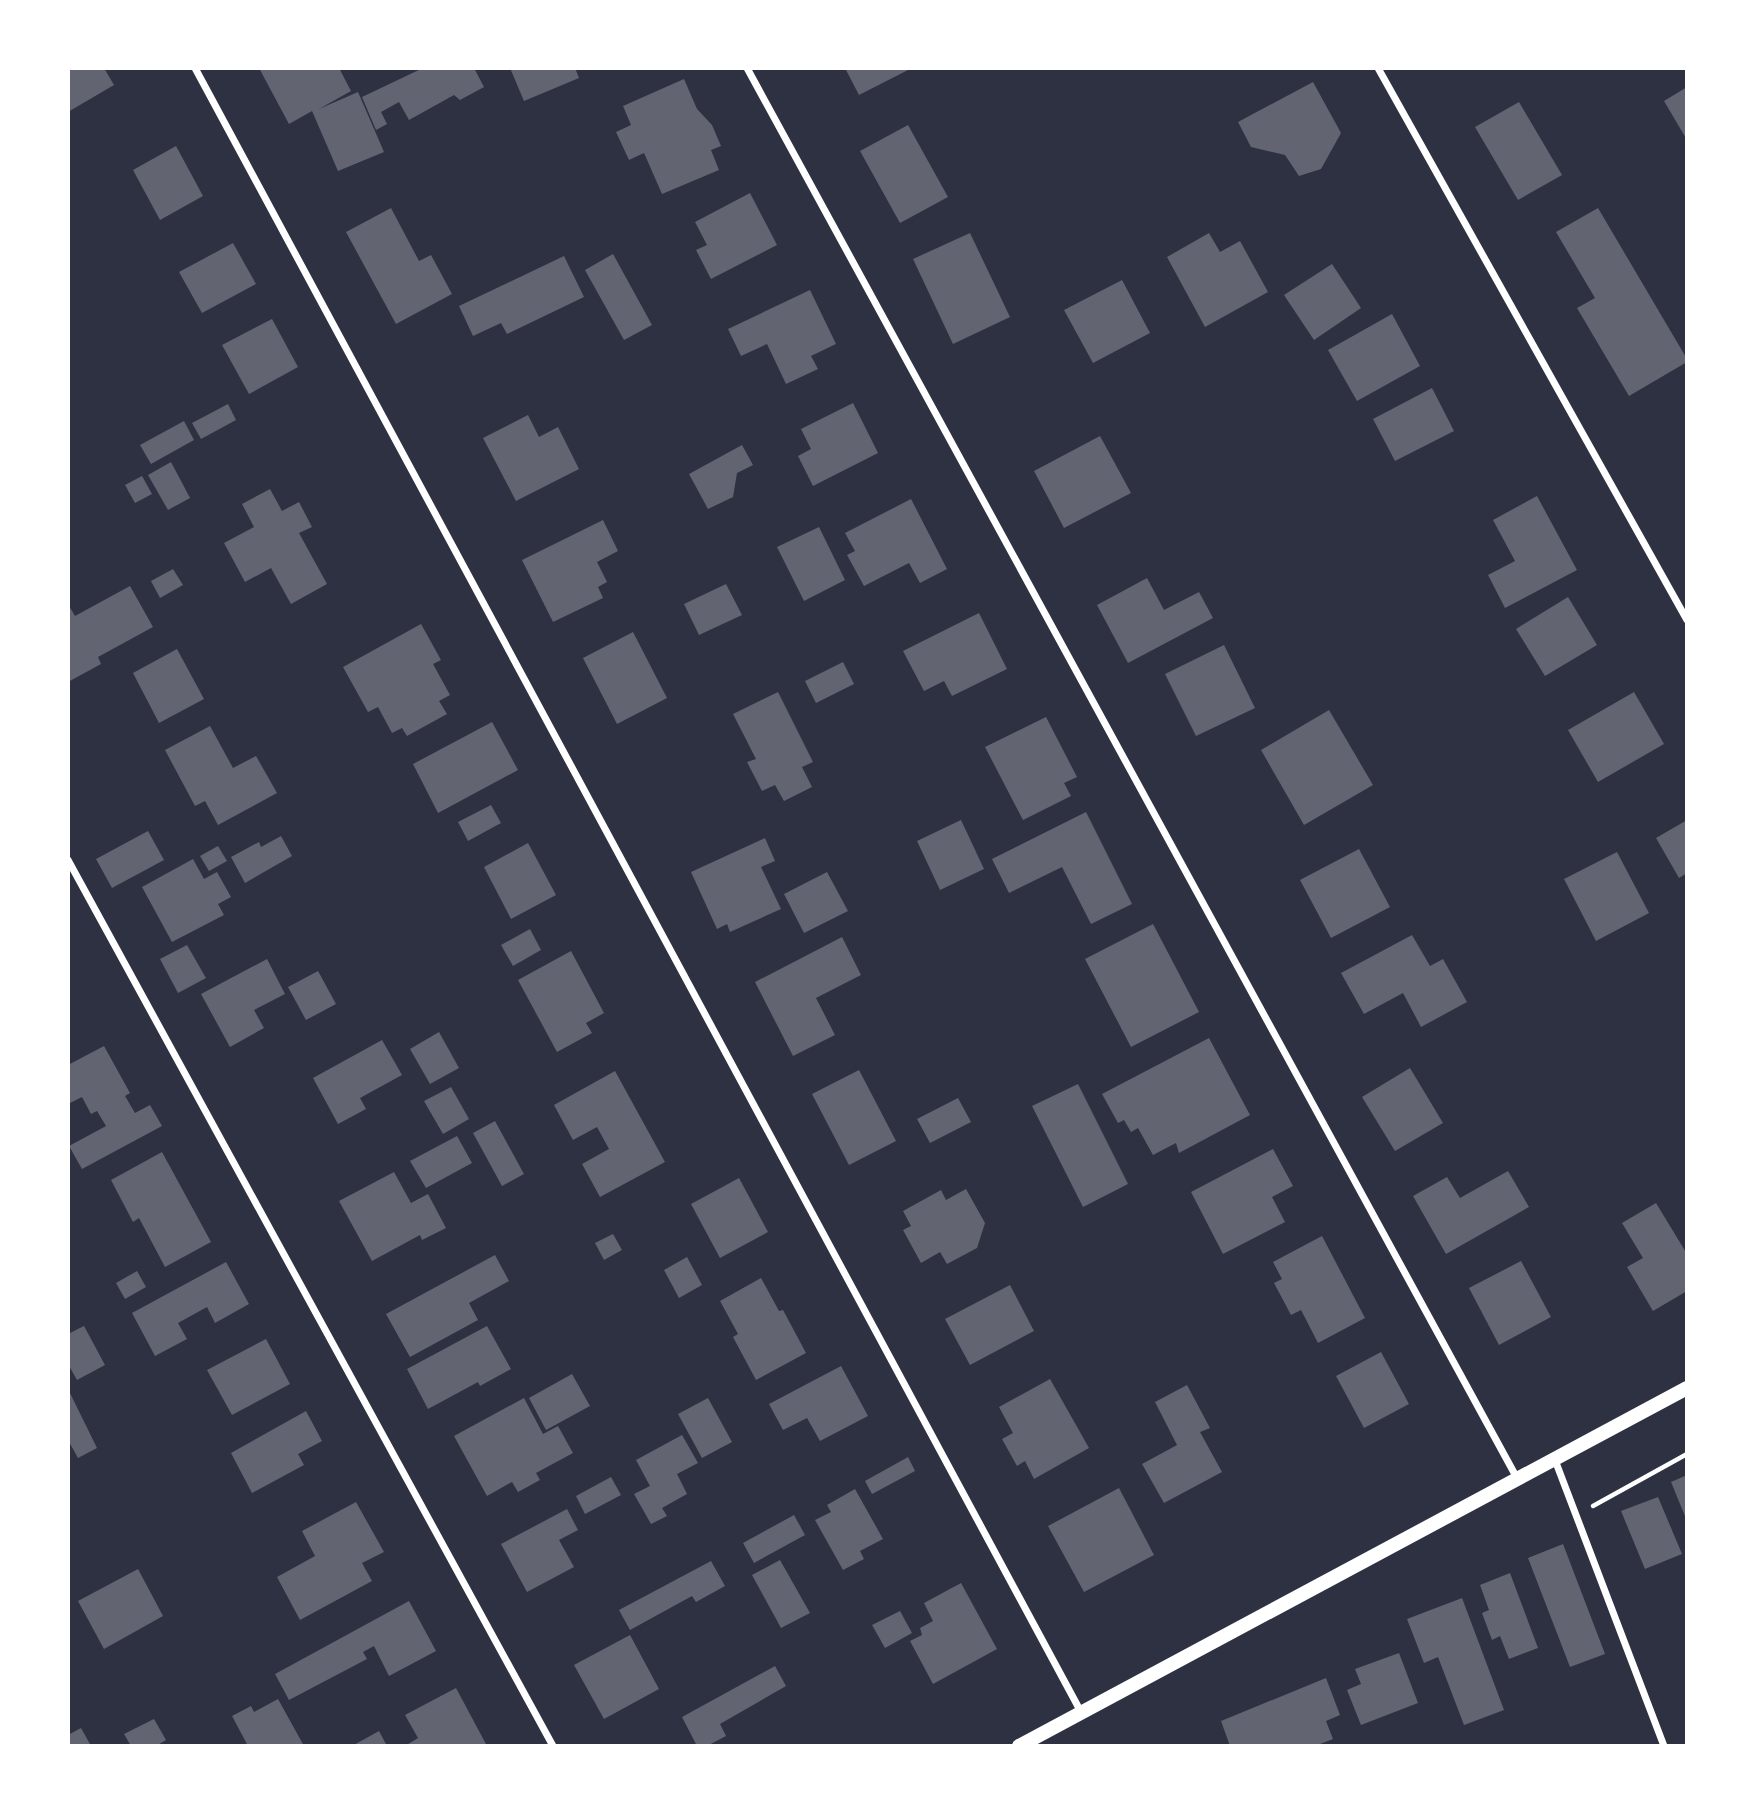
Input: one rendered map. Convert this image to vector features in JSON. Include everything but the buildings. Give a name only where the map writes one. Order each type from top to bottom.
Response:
[{"type":"main road","points":[[1019,1746],[1687,1388]]},
{"type":"street","points":[[195,68],[1081,1712]]},
{"type":"street","points":[[747,68],[1518,1480]]},
{"type":"street","points":[[1378,68],[1687,620]]},
{"type":"street","points":[[68,860],[553,1746]]},
{"type":"street","points":[[1555,1460],[1664,1746]]},
{"type":"path","points":[[1577,1515],[1687,1454]]}]
